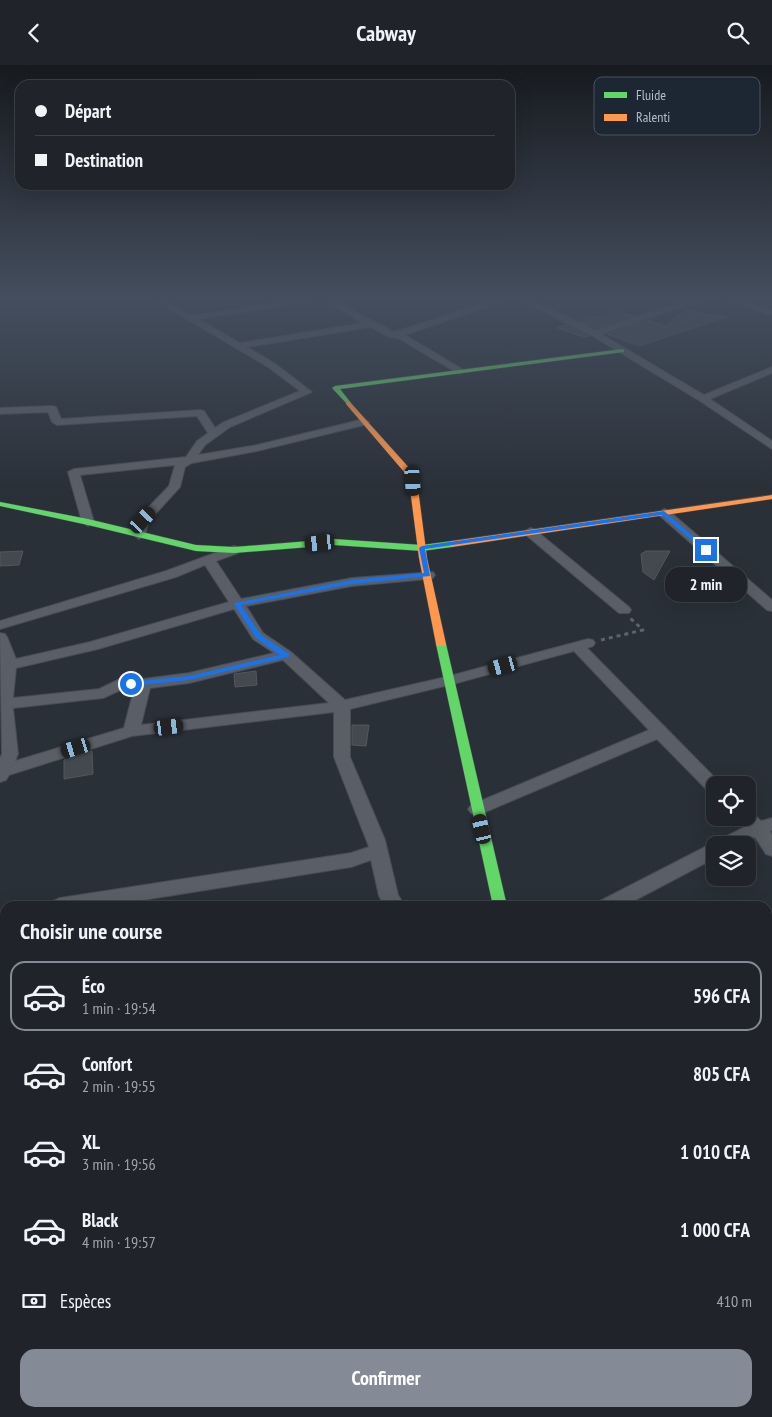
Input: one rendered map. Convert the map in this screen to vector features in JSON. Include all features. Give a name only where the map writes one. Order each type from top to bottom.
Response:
[{"type":"street","points":[[139,535],[143,520],[174,487],[180,465],[189,460],[198,446],[213,433],[237,419],[307,392],[268,363]]},
{"type":"street","points":[[446,363],[459,371]]},
{"type":"street","points":[[499,901],[448,681],[422,548],[413,481],[408,472],[335,387],[523,363]]},
{"type":"street","points":[[642,363],[703,399],[772,446]]},
{"type":"street","points":[[703,399],[770,373]]},
{"type":"street","points":[[0,411],[52,409],[57,422],[200,413],[213,433]]},
{"type":"street","points":[[88,521],[74,472],[189,460],[257,447],[364,422]]},
{"type":"street","points":[[0,504],[88,521],[196,548],[234,550],[334,542],[422,548],[772,497]]},
{"type":"street","points":[[664,513],[769,601]]},
{"type":"street","points":[[530,532],[624,610]]},
{"type":"street","points":[[0,625],[103,596],[209,561],[234,550]]},
{"type":"street","points":[[209,561],[258,637],[286,655],[342,707],[342,757],[379,851],[390,901]]},
{"type":"street","points":[[8,665],[93,646],[237,604],[352,582],[428,575]]},
{"type":"street","points":[[0,637],[9,659],[5,704],[10,754],[1,773]]},
{"type":"street","points":[[1,773],[130,731],[342,707],[583,645],[659,732],[706,778]]},
{"type":"street","points":[[5,704],[102,693],[120,684],[143,684],[189,678],[286,655]]},
{"type":"street","points":[[130,731],[143,684]]},
{"type":"street","points":[[477,809],[659,732]]},
{"type":"street","points":[[739,836],[759,823],[772,849]]},
{"type":"street","points":[[92,901],[351,860],[379,851]]},
{"type":"street","points":[[619,901],[706,855]]},
{"type":"path","points":[[583,645],[644,630],[624,610]]},
{"type":"building","points":[[23,551],[19,565],[0,566],[0,552]]},
{"type":"building","points":[[646,551],[670,551],[654,580],[643,572],[641,554]]},
{"type":"building","points":[[256,671],[257,685],[235,687],[234,674]]},
{"type":"building","points":[[352,725],[369,725],[366,746],[352,745]]},
{"type":"building","points":[[92,751],[93,774],[64,779],[64,760]]},
{"type":"traffic: fast","points":[[348,403],[335,388],[528,363]]},
{"type":"traffic: fast","points":[[0,504],[88,522],[196,548],[234,550],[334,542],[422,548],[452,544]]},
{"type":"traffic: fast","points":[[441,644],[499,901]]},
{"type":"traffic: slow","points":[[348,403],[408,472],[413,481],[423,558],[441,644]]},
{"type":"traffic: slow","points":[[452,544],[772,497]]},
{"type":"route","points":[[131,684],[189,678],[286,655],[258,637],[237,604],[352,582],[428,575],[422,548],[664,513],[706,550]]}]
